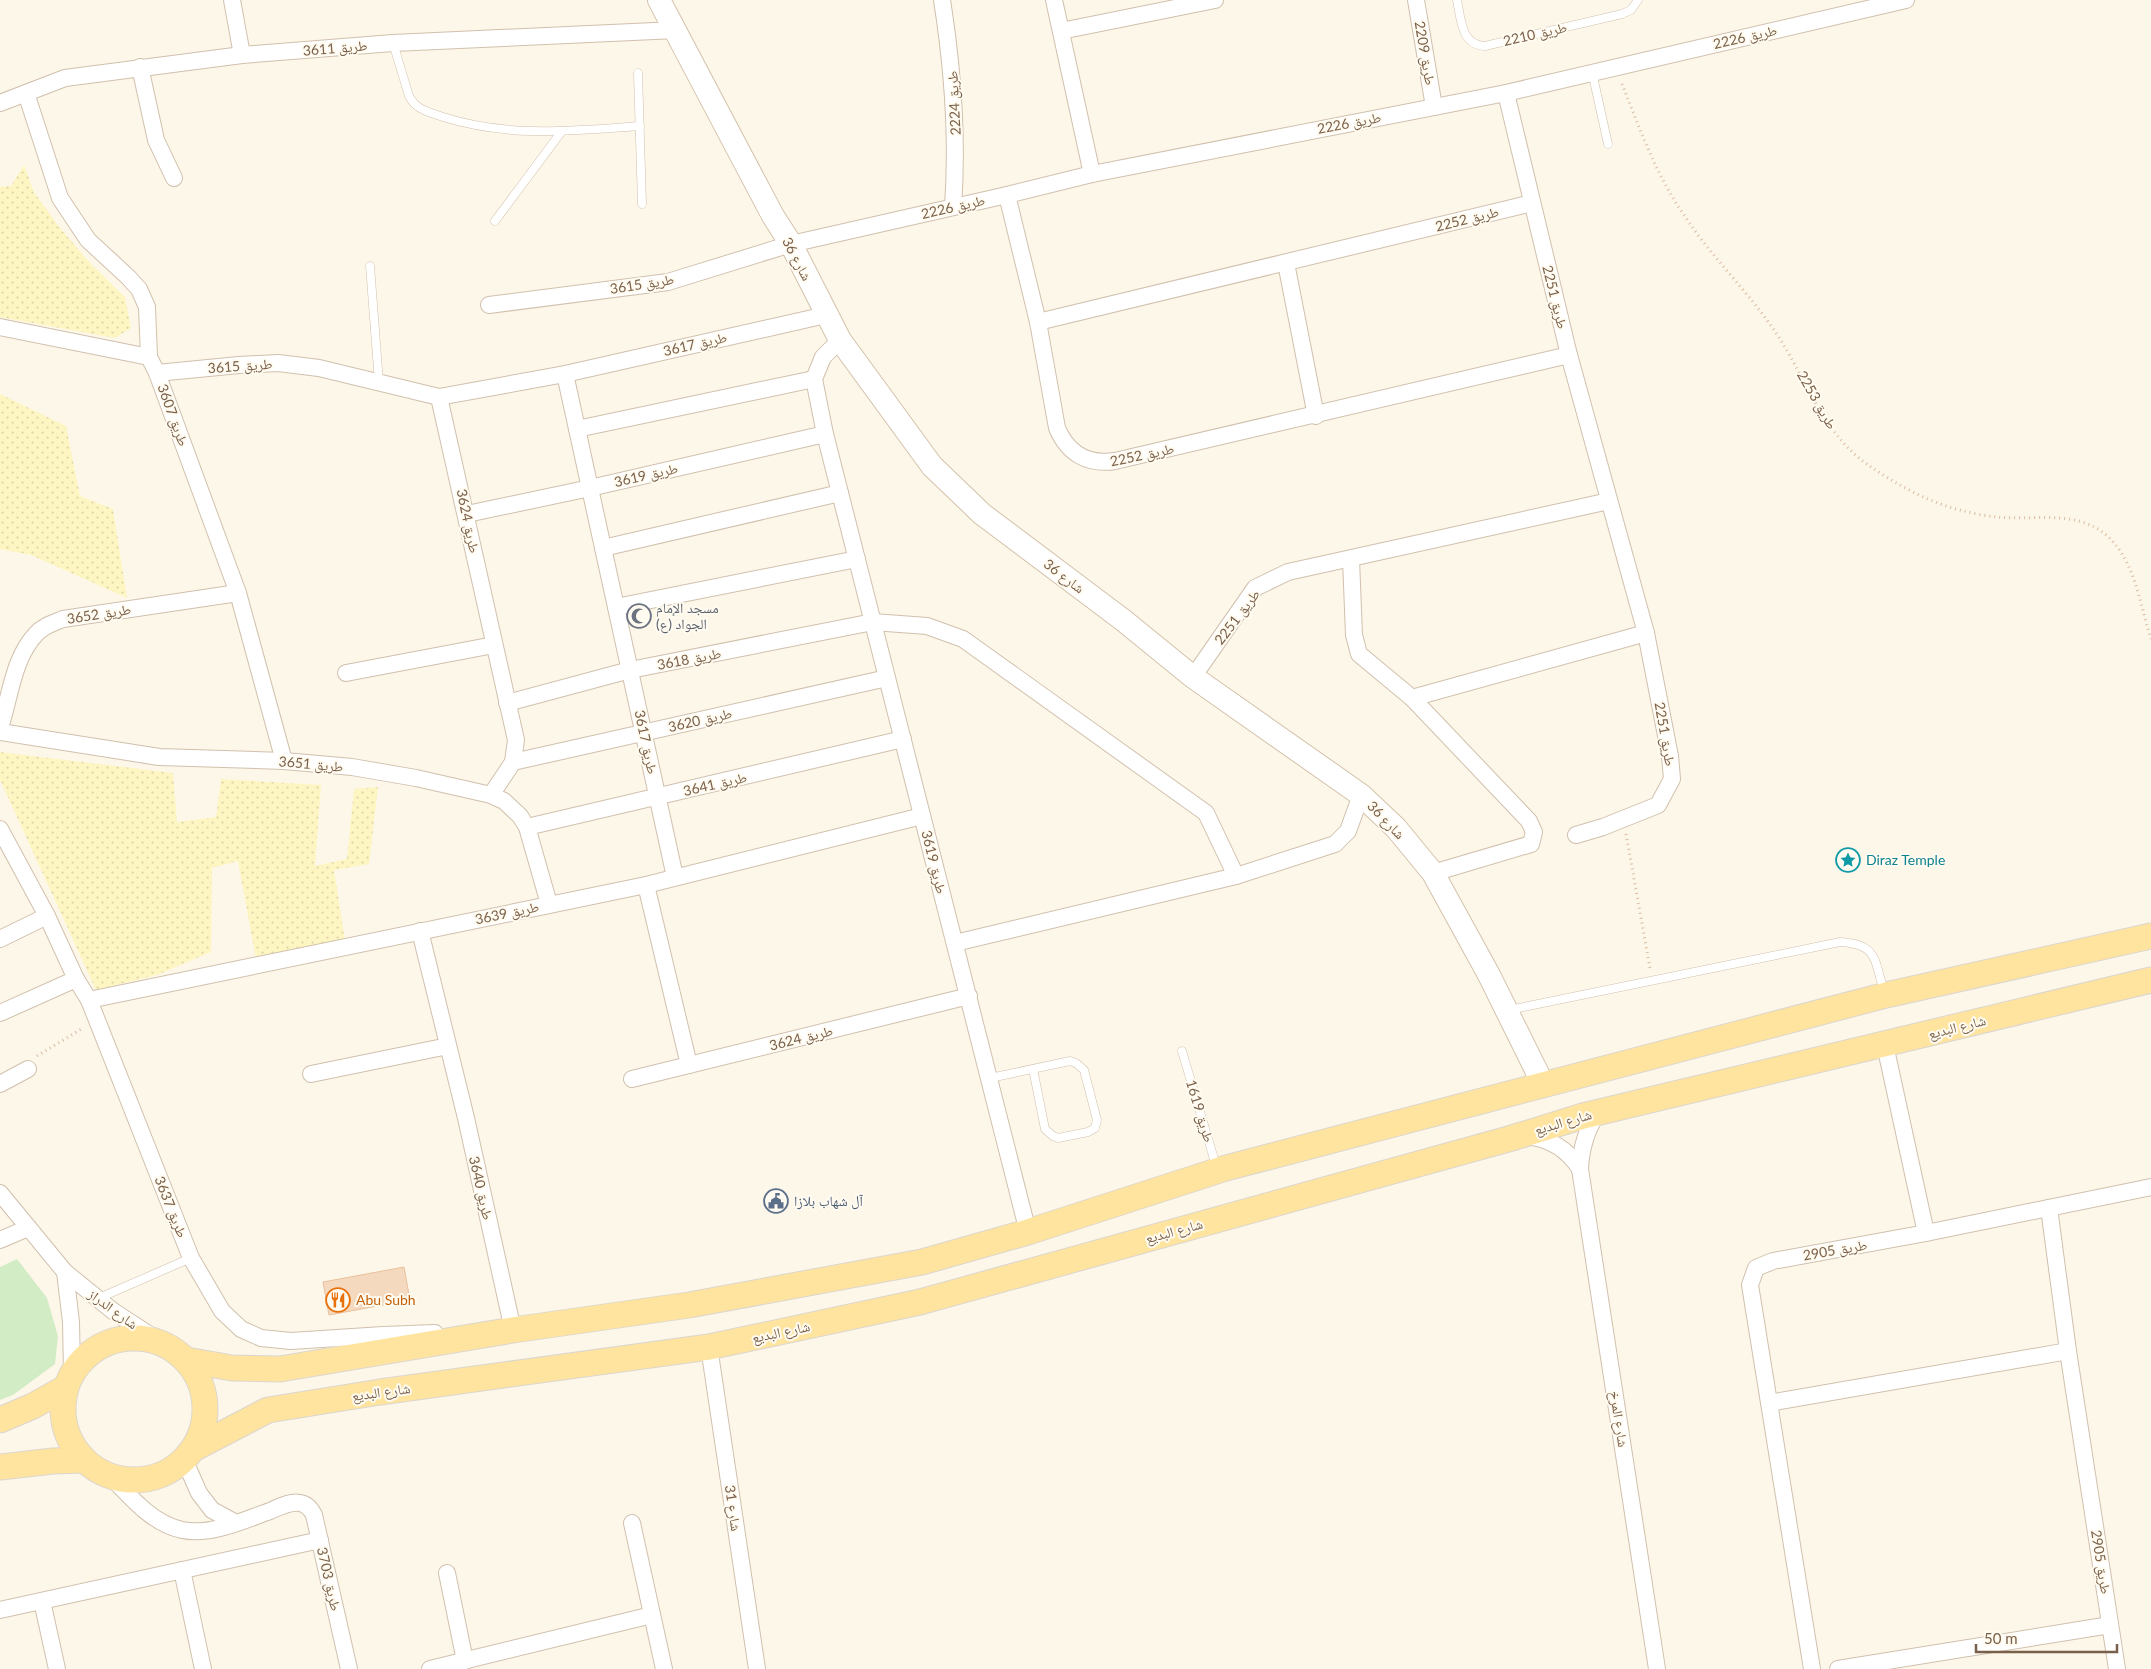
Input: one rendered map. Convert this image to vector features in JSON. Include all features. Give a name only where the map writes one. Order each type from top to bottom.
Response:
[{"type":"main road","points":[[186,1360],[232,1368],[280,1369],[513,1330],[688,1305],[922,1262],[1028,1232],[1218,1170],[1886,995],[2151,936]]},
{"type":"main road","name":"شارع البديع","points":[[188,1454],[268,1410],[380,1392],[709,1347],[920,1302],[1512,1138],[1598,1112],[2151,980]]},
{"type":"main road","points":[[0,1420],[34,1406],[68,1380],[81,1360],[92,1350],[105,1343],[134,1337],[148,1338],[175,1350],[195,1371],[201,1383],[206,1410],[199,1437],[188,1454],[162,1474],[150,1478],[123,1479],[110,1476],[84,1460],[69,1439],[64,1427],[62,1414],[68,1380]]},
{"type":"main road","points":[[0,1467],[53,1461],[84,1460]]},
{"type":"street","points":[[232,0],[242,55]]},
{"type":"street","name":"طريق 2224","points":[[942,0],[953,80],[956,122],[953,207]]},
{"type":"street","points":[[1054,0],[1092,174]]},
{"type":"street","points":[[1060,31],[1215,0]]},
{"type":"street","name":"طريق 2209","points":[[1416,0],[1434,107]]},
{"type":"street","name":"طريق 2226","points":[[791,244],[1092,174],[1506,93],[1906,0]]},
{"type":"street","name":"شارع 36","points":[[662,1],[773,216],[791,244],[840,340],[932,466],[975,507],[1123,620],[1193,677],[1361,795],[1396,828],[1433,873],[1507,1010],[1543,1084]]},
{"type":"street","name":"طريق 3611","points":[[0,103],[64,78],[242,55],[393,43],[676,30]]},
{"type":"street","points":[[140,67],[156,140],[174,178]]},
{"type":"street","name":"طريق 3607","points":[[26,93],[60,198],[88,240],[139,289],[147,307],[149,357],[158,373],[238,593],[284,761]]},
{"type":"street","name":"طريق 2251","points":[[1506,93],[1569,355],[1646,633],[1670,756],[1672,779],[1658,805],[1576,835]]},
{"type":"street","name":"طريق 2252","points":[[1007,195],[1038,322],[1057,428],[1072,451],[1088,460],[1106,463],[1316,416],[1569,355]]},
{"type":"street","name":"طريق 2252","points":[[1038,322],[1532,203]]},
{"type":"street","name":"طريق 3615","points":[[489,304],[668,282],[791,244]]},
{"type":"street","points":[[1286,263],[1316,416]]},
{"type":"street","name":"طريق 3617","points":[[439,397],[565,374],[826,315]]},
{"type":"street","points":[[0,327],[149,357]]},
{"type":"street","points":[[577,429],[814,379],[823,357],[840,340]]},
{"type":"street","name":"طريق 3615","points":[[158,373],[278,363],[319,368],[439,397]]},
{"type":"street","name":"طريق 3617","points":[[565,374],[676,877]]},
{"type":"street","name":"طريق 3619","points":[[814,379],[825,434],[1028,1232]]},
{"type":"street","name":"طريق 3624","points":[[439,397],[467,514],[516,740],[512,762],[491,795]]},
{"type":"street","name":"طريق 3619","points":[[467,514],[825,434]]},
{"type":"street","points":[[603,548],[840,493]]},
{"type":"street","name":"طريق 2251","points":[[1193,677],[1255,588],[1288,572],[1609,501]]},
{"type":"street","points":[[616,607],[857,558]]},
{"type":"street","points":[[1351,559],[1354,635],[1359,654],[1412,698],[1529,821],[1534,832],[1531,844],[1433,873]]},
{"type":"street","name":"طريق 3652","points":[[0,730],[24,650],[36,634],[49,624],[63,619],[238,593]]},
{"type":"street","name":"طريق 3618","points":[[507,704],[630,670],[873,622],[927,626],[971,645],[1206,813],[1236,876]]},
{"type":"street","points":[[1412,698],[1646,633]]},
{"type":"street","points":[[346,673],[494,645]]},
{"type":"street","name":"طريق 3620","points":[[512,762],[887,678]]},
{"type":"street","name":"طريق 3651","points":[[0,730],[160,757],[284,761],[352,767],[416,778],[491,795],[504,801],[520,816],[527,827],[548,904]]},
{"type":"street","name":"طريق 3641","points":[[527,827],[903,740]]},
{"type":"street","points":[[955,943],[1236,876],[1335,844],[1348,831],[1361,795]]},
{"type":"street","name":"طريق 3639","points":[[88,1000],[548,904],[646,886],[922,816]]},
{"type":"street","name":"طريق 3637","points":[[0,829],[47,916],[76,979],[88,1000],[191,1258],[222,1311],[242,1329],[261,1338],[291,1341],[513,1330]]},
{"type":"street","points":[[646,886],[689,1065]]},
{"type":"street","points":[[0,939],[47,916]]},
{"type":"street","name":"طريق 3640","points":[[420,931],[513,1330]]},
{"type":"street","points":[[0,1013],[76,979]]},
{"type":"street","name":"طريق 3624","points":[[632,1079],[969,996]]},
{"type":"street","points":[[1885,1045],[1926,1233]]},
{"type":"street","points":[[311,1074],[448,1046]]},
{"type":"street","points":[[0,1084],[28,1069]]},
{"type":"street","name":"شارع المرخ","points":[[1598,1112],[1583,1145],[1580,1169],[1657,1669]]},
{"type":"street","points":[[1512,1138],[1535,1137],[1552,1142],[1566,1151],[1580,1169]]},
{"type":"street","name":"طريق 2905","points":[[1812,1669],[1750,1285],[1756,1268],[1773,1262],[2151,1187]]},
{"type":"street","name":"شارع الدراز","points":[[0,1193],[65,1272],[97,1299],[162,1343]]},
{"type":"street","name":"طريق 2905","points":[[2050,1208],[2068,1351],[2117,1669]]},
{"type":"street","points":[[0,1240],[28,1228]]},
{"type":"street","name":"شارع الدراز","points":[[65,1272],[71,1322],[68,1380]]},
{"type":"street","name":"شارع 31","points":[[709,1347],[757,1669]]},
{"type":"street","points":[[1769,1403],[2068,1351]]},
{"type":"street","points":[[188,1454],[199,1493],[212,1510],[236,1523]]},
{"type":"street","points":[[110,1476],[150,1516],[181,1530],[202,1532],[236,1523],[288,1504],[301,1503],[306,1505],[314,1515],[320,1540]]},
{"type":"street","points":[[632,1523],[664,1669]]},
{"type":"street","name":"طريق 3703","points":[[0,1610],[320,1540],[349,1669]]},
{"type":"street","points":[[182,1570],[203,1669]]},
{"type":"street","points":[[447,1573],[466,1661]]},
{"type":"street","points":[[42,1601],[57,1669]]},
{"type":"street","points":[[430,1669],[652,1615]]},
{"type":"street","points":[[1838,1669],[2110,1625]]},
{"type":"lane","name":"طريق 2210","points":[[1457,0],[1465,34],[1473,44],[1485,46],[1627,13],[1638,0]]},
{"type":"lane","points":[[393,43],[409,96],[412,102],[423,110],[477,126],[533,132],[640,126]]},
{"type":"lane","points":[[1592,72],[1608,144]]},
{"type":"lane","points":[[638,73],[642,204]]},
{"type":"lane","points":[[495,221],[562,131]]},
{"type":"lane","points":[[370,266],[379,382]]},
{"type":"lane","points":[[1507,1010],[1840,942],[1858,943],[1872,954],[1886,995]]},
{"type":"lane","name":"طريق 1619","points":[[1182,1051],[1218,1170]]},
{"type":"lane","points":[[990,1078],[1070,1061],[1076,1063],[1084,1070],[1097,1120],[1095,1128],[1088,1132],[1058,1138],[1045,1129],[1033,1069]]},
{"type":"lane","points":[[97,1299],[191,1258]]},
{"type":"path","name":"طريق 2253","points":[[1615,67],[1654,161],[1670,193],[1699,236],[1738,281],[1778,335],[1796,364],[1825,419],[1842,442],[1864,462],[1888,477],[1923,497],[1959,510],[1998,517],[2072,519],[2087,523],[2101,531],[2113,541],[2123,554],[2151,639]]},
{"type":"path","points":[[1623,819],[1652,980]]},
{"type":"path","points":[[28,1069],[38,1055],[96,1020]]},
{"type":"green space","points":[[17,1259],[47,1298],[58,1336],[55,1364],[13,1395],[0,1400],[0,1267]]},
{"type":"sand","points":[[24,165],[34,192],[60,228],[91,264],[125,297],[131,328],[115,338],[0,317],[0,187],[11,186]]},
{"type":"sand","points":[[0,394],[66,426],[80,496],[113,509],[127,598],[31,555],[0,549]]},
{"type":"sand","points":[[0,752],[173,773],[177,822],[216,817],[221,779],[321,785],[315,866],[347,859],[354,789],[378,787],[369,864],[334,870],[345,940],[257,965],[238,861],[212,868],[211,952],[157,975],[96,990],[0,780]]},
{"type":"building","points":[[404,1267],[410,1300],[329,1315],[323,1282]]},
{"type":"place","name":"مسجد الإمام الجواد (ع)","points":[[639,616]]},
{"type":"place","name":"Diraz Temple","points":[[1848,860]]},
{"type":"place","name":"آل شهاب بلازا","points":[[776,1201]]},
{"type":"place","name":"Abu Subh","points":[[338,1300]]}]
